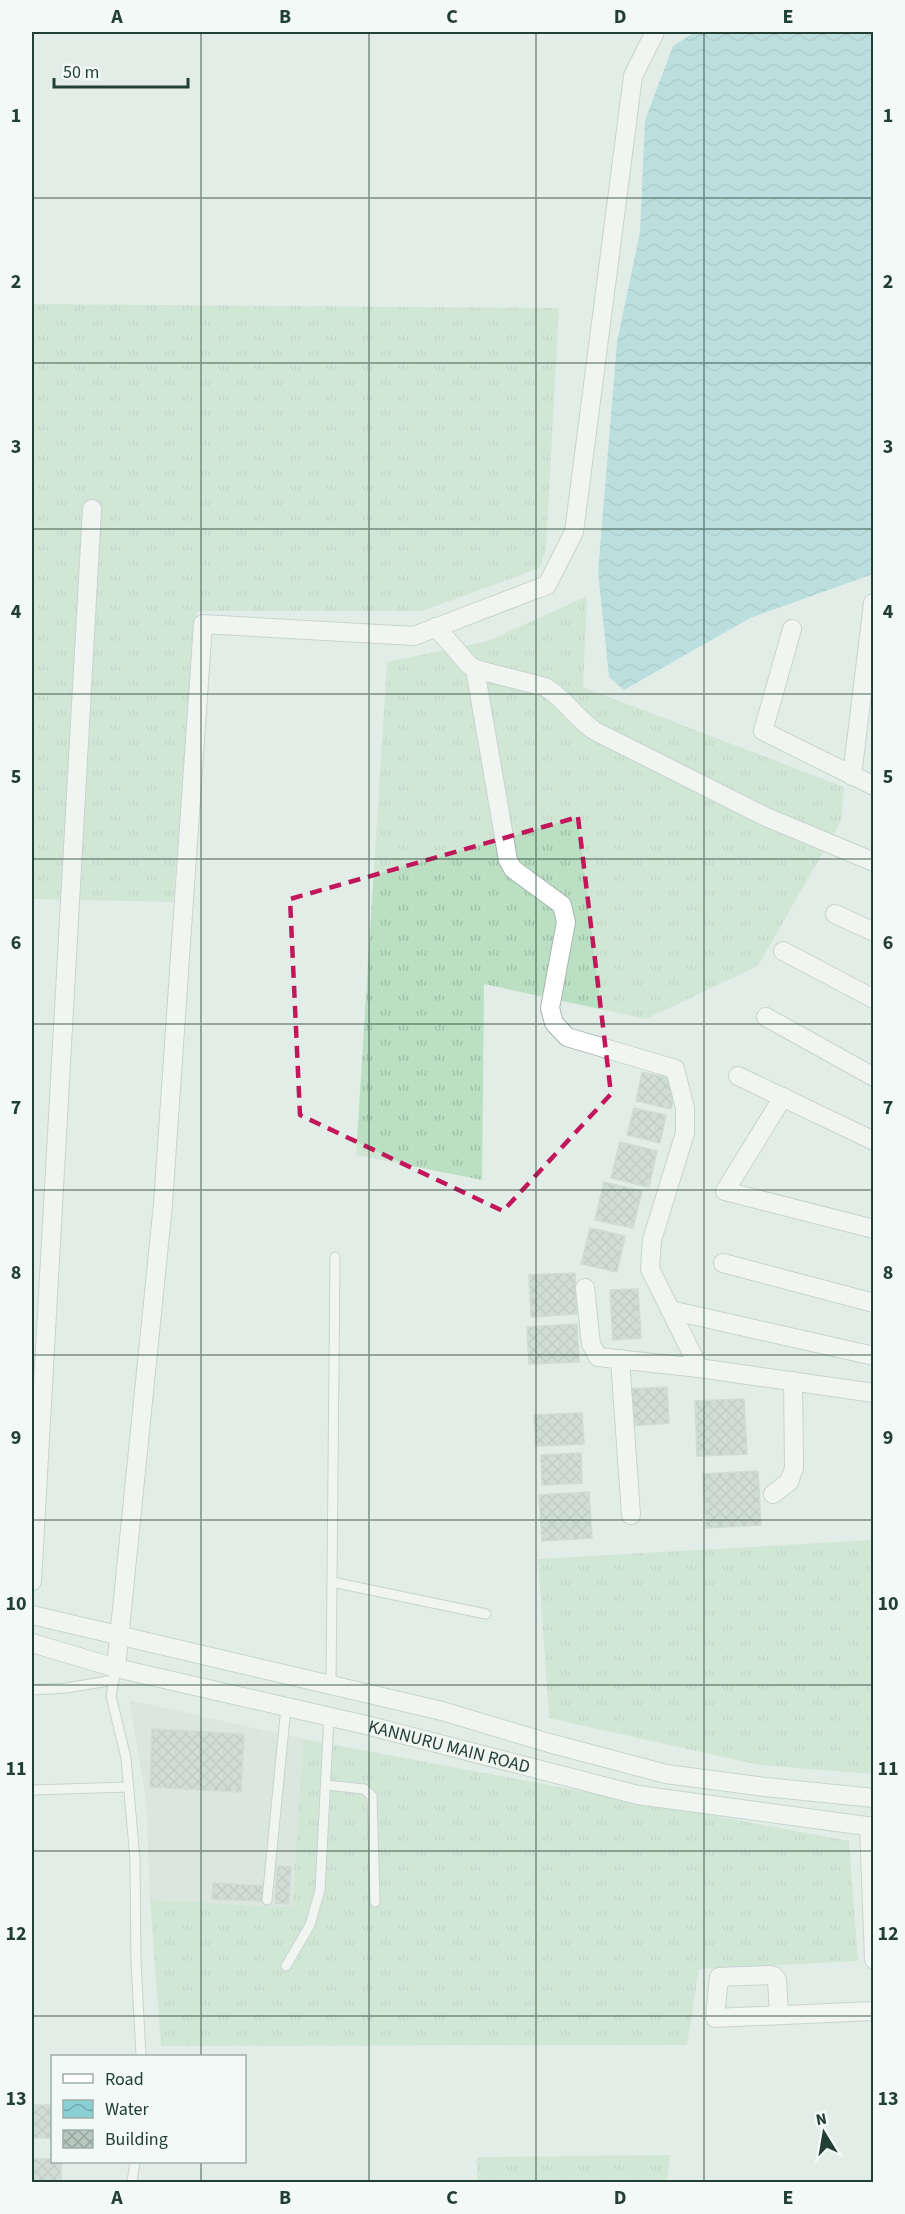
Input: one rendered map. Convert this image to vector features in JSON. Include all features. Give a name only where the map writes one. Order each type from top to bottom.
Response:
[{"type":"street","points":[[115,1674],[163,1204],[202,624],[414,636],[546,585],[574,532],[633,76],[655,32]]},
{"type":"street","points":[[32,1581],[92,509]]},
{"type":"street","points":[[852,776],[873,603]]},
{"type":"street","points":[[435,627],[475,669],[545,687],[555,693],[587,726],[595,731],[764,816],[873,862]]},
{"type":"street","points":[[792,629],[763,731],[873,786]]},
{"type":"street","points":[[475,669],[508,860],[513,869],[562,905],[566,922],[550,1008],[554,1023],[567,1037],[675,1069],[686,1108],[685,1132],[652,1240],[650,1269],[699,1368]]},
{"type":"street","points":[[835,914],[873,932]]},
{"type":"street","points":[[783,951],[873,999]]},
{"type":"street","points":[[766,1017],[873,1077]]},
{"type":"street","points":[[738,1076],[873,1141]]},
{"type":"street","points":[[783,1097],[725,1191],[873,1229]]},
{"type":"street","points":[[723,1263],[873,1303]]},
{"type":"street","points":[[585,1288],[591,1344],[598,1357],[699,1368],[873,1393]]},
{"type":"street","points":[[670,1310],[873,1356]]},
{"type":"street","points":[[620,1359],[631,1515]]},
{"type":"street","points":[[773,1494],[789,1482],[794,1468],[793,1381]]},
{"type":"street","points":[[32,1615],[442,1711],[549,1743],[666,1774],[873,1798]]},
{"type":"street","name":"KANNURU MAIN ROAD","points":[[32,1643],[115,1674],[329,1716],[638,1796],[871,1826]]},
{"type":"street","points":[[871,1826],[873,1960]]},
{"type":"street","points":[[779,2015],[873,2012]]},
{"type":"lane","points":[[331,1686],[335,1257]]},
{"type":"lane","points":[[332,1582],[486,1614]]},
{"type":"lane","points":[[32,1690],[66,1688],[115,1674],[111,1696],[126,1758],[135,1859],[136,1962],[141,2055]]},
{"type":"lane","points":[[267,1900],[286,1707]]},
{"type":"lane","points":[[286,1966],[310,1925],[320,1890],[329,1716]]},
{"type":"lane","points":[[326,1785],[364,1789],[372,1796],[375,1902]]},
{"type":"lane","points":[[32,1790],[128,1787]]},
{"type":"lane","points":[[132,2182],[135,2163]]},
{"type":"highlighted area","points":[[578,817],[611,1094],[503,1211],[300,1115],[290,899]]},
{"type":"shaded area","points":[[129,1700],[303,1739],[292,1907],[150,1900],[146,1799]]},
{"type":"green space","points":[[32,304],[559,308],[546,548],[540,568],[422,611],[197,611],[173,902],[32,899]]},
{"type":"green space","points":[[587,596],[583,687],[844,787],[841,821],[758,966],[646,1019],[484,984],[482,1180],[356,1155],[387,662],[488,641]]},
{"type":"green space","points":[[873,1540],[873,1774],[759,1765],[549,1718],[538,1559]]},
{"type":"green space","points":[[303,1739],[849,1841],[858,1961],[699,1969],[687,2045],[161,2046],[150,1900],[292,1907]]},
{"type":"green space","points":[[670,2155],[667,2182],[477,2182],[477,2157]]},
{"type":"water","points":[[695,32],[873,32],[873,574],[750,618],[624,690],[609,677],[598,572],[617,342],[640,232],[645,120],[673,46]]},
{"type":"building","points":[[642,1072],[678,1080],[671,1109],[636,1101]]},
{"type":"building","points":[[634,1108],[666,1115],[660,1143],[627,1135]]},
{"type":"building","points":[[620,1142],[657,1151],[649,1187],[611,1178]]},
{"type":"building","points":[[604,1182],[642,1191],[633,1228],[595,1220]]},
{"type":"building","points":[[590,1228],[625,1236],[617,1272],[581,1264]]},
{"type":"building","points":[[575,1273],[577,1314],[531,1317],[529,1275]]},
{"type":"building","points":[[638,1289],[641,1338],[613,1340],[610,1290]]},
{"type":"building","points":[[577,1324],[579,1362],[529,1364],[527,1327]]},
{"type":"building","points":[[667,1387],[669,1423],[630,1426],[628,1389]]},
{"type":"building","points":[[744,1399],[747,1454],[697,1456],[695,1401]]},
{"type":"building","points":[[582,1413],[584,1444],[536,1446],[534,1415]]},
{"type":"building","points":[[581,1453],[582,1483],[542,1485],[541,1455]]},
{"type":"building","points":[[758,1471],[761,1525],[706,1528],[703,1474]]},
{"type":"building","points":[[589,1492],[592,1538],[542,1541],[539,1495]]},
{"type":"building","points":[[152,1729],[244,1734],[241,1792],[150,1787]]},
{"type":"building","points":[[277,1866],[291,1867],[289,1904],[275,1903]]},
{"type":"building","points":[[213,1883],[264,1886],[263,1901],[212,1899]]},
{"type":"building","points":[[32,2105],[51,2105],[51,2138],[32,2138]]},
{"type":"building","points":[[32,2159],[51,2159],[51,2163],[61,2163],[61,2182],[32,2182]]}]
